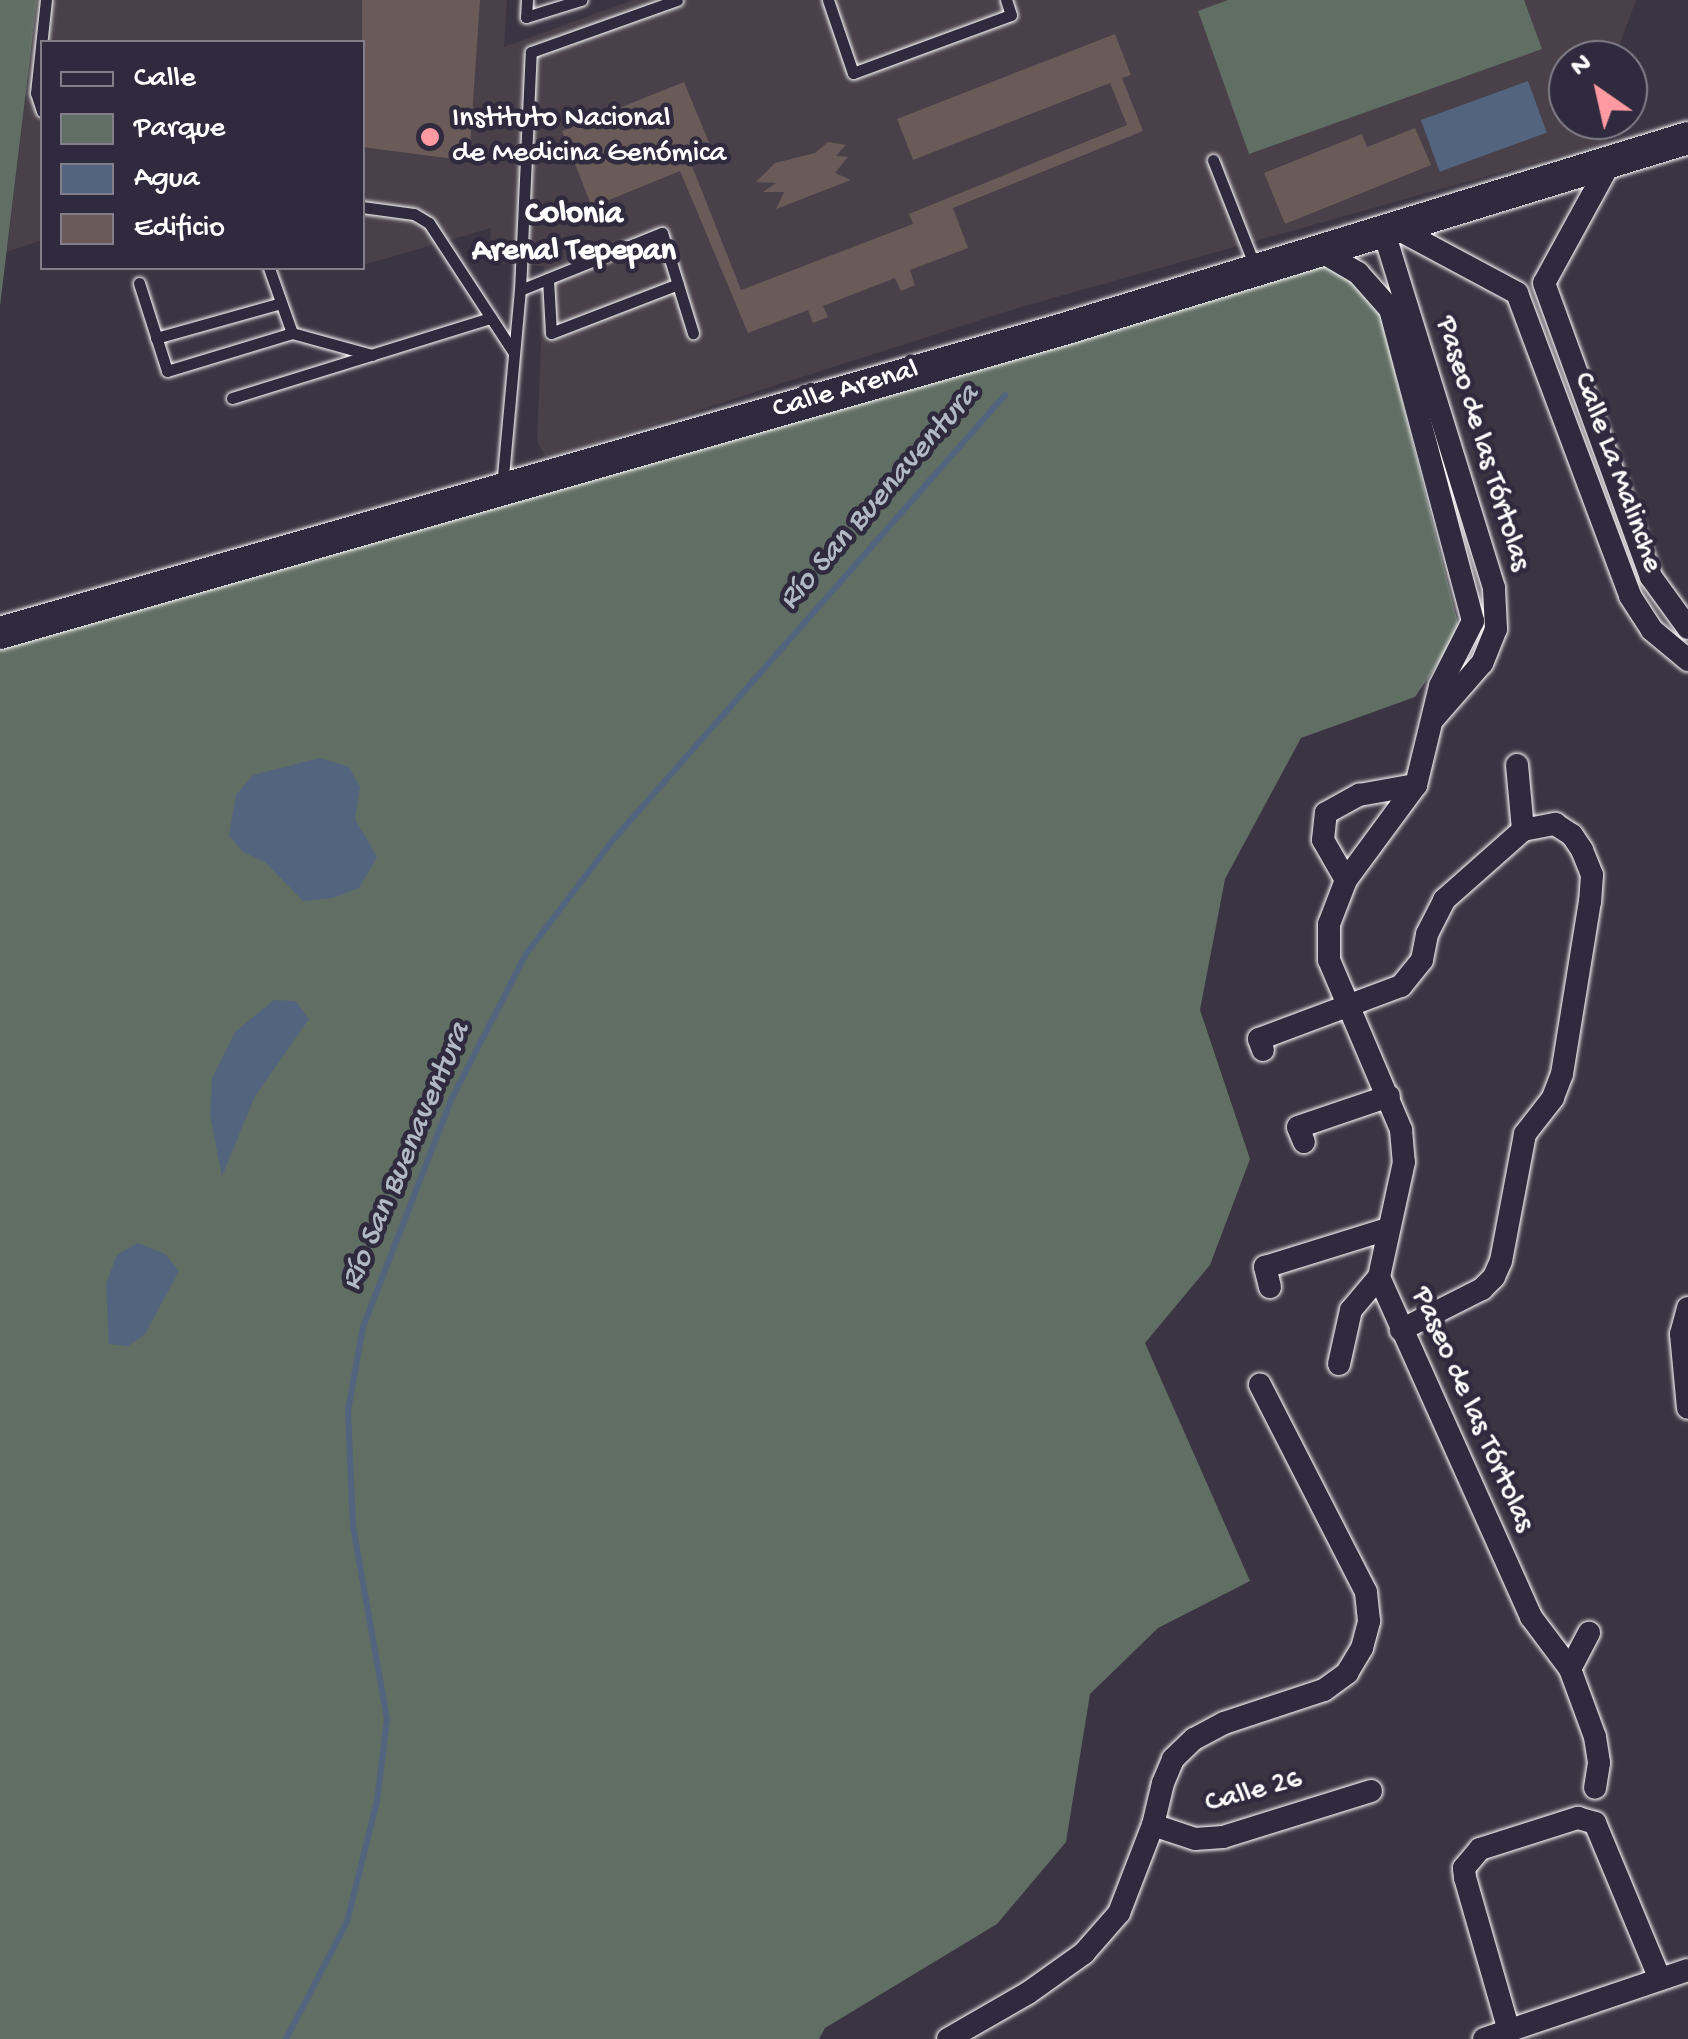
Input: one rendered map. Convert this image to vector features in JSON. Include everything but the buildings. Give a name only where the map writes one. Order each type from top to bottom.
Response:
[{"type":"street","name":"Calle Arenal","points":[[0,633],[1048,334],[1387,227],[1688,138]]},
{"type":"street","points":[[1387,227],[1517,293],[1534,295],[1612,159]]},
{"type":"street","name":"Paseo de las Tórtolas","points":[[1387,227],[1494,588],[1496,629],[1482,663],[1433,720]]},
{"type":"street","name":"Paseo de las Tórtolas","points":[[1317,250],[1358,273],[1390,309],[1473,621],[1440,686],[1416,785],[1346,880],[1329,924],[1329,960],[1401,1130],[1404,1162],[1379,1277],[1531,1616],[1570,1669],[1596,1737],[1599,1763],[1595,1788]]},
{"type":"street","name":"Calle La Malinche","points":[[1544,283],[1652,578],[1688,628]]},
{"type":"street","name":"Calle La Malinche","points":[[1517,293],[1630,596],[1652,630],[1688,660]]},
{"type":"street","name":"Calle La Malinche","points":[[1537,346],[1549,334],[1564,336]]},
{"type":"street","points":[[1517,765],[1523,830]]},
{"type":"street","points":[[1346,880],[1323,840],[1326,813],[1359,795],[1416,785]]},
{"type":"street","points":[[1263,1050],[1259,1038],[1402,986],[1414,974],[1444,900],[1523,830],[1555,824],[1572,834],[1592,875],[1562,1074],[1552,1098],[1525,1134],[1494,1277],[1482,1288],[1401,1330]]},
{"type":"street","points":[[1304,1142],[1298,1127],[1389,1096]]},
{"type":"street","points":[[1270,1287],[1265,1267],[1388,1229]]},
{"type":"street","points":[[1339,1364],[1351,1310],[1379,1277]]},
{"type":"street","points":[[1688,1308],[1681,1334],[1683,1392],[1688,1408]]},
{"type":"street","points":[[948,2039],[1028,1993],[1084,1953],[1119,1913],[1173,1759],[1194,1739],[1224,1724],[1324,1690],[1347,1673],[1362,1648],[1368,1621],[1366,1592],[1260,1384]]},
{"type":"street","points":[[1570,1669],[1589,1632]]},
{"type":"street","name":"Calle 26","points":[[1153,1825],[1195,1839],[1223,1837],[1372,1791]]},
{"type":"street","points":[[1509,2031],[1465,1878],[1464,1868],[1480,1849],[1578,1818],[1595,1823],[1660,1980]]},
{"type":"street","points":[[1484,2039],[1688,1970]]},
{"type":"lane","points":[[42,40],[46,0]]},
{"type":"lane","points":[[527,0],[526,17],[580,0]]},
{"type":"lane","points":[[502,490],[520,290],[531,52],[677,0]]},
{"type":"lane","points":[[828,0],[853,73],[1012,15],[1006,0]]},
{"type":"lane","points":[[40,56],[36,93],[40,105]]},
{"type":"lane","points":[[1213,160],[1256,268]]},
{"type":"lane","points":[[365,206],[414,214],[430,224],[514,354]]},
{"type":"lane","points":[[520,290],[662,232],[693,333]]},
{"type":"lane","points":[[269,270],[292,333]]},
{"type":"lane","points":[[548,278],[550,333],[678,284]]},
{"type":"lane","points":[[139,283],[166,371],[292,333],[372,355]]},
{"type":"lane","points":[[156,338],[281,304]]},
{"type":"lane","points":[[232,398],[491,318]]},
{"type":"shaded area","points":[[37,0],[507,0],[504,47],[633,0],[1636,0],[1621,40],[1548,40],[1548,140],[1608,142],[1021,307],[552,457],[545,456],[537,442],[544,266],[488,263],[491,228],[365,264],[365,40],[40,40],[40,241],[7,252]]},
{"type":"green space","points":[[0,0],[37,0],[0,306]]},
{"type":"green space","points":[[1228,0],[1524,0],[1542,49],[1249,154],[1198,11]]},
{"type":"green space","points":[[1317,262],[1375,294],[1460,631],[1415,697],[1301,738],[1225,879],[1200,1010],[1250,1159],[1210,1265],[1145,1343],[1250,1581],[1158,1628],[1090,1694],[1066,1842],[997,1924],[825,2028],[819,2039],[0,2039],[0,642]]},
{"type":"water","points":[[1528,81],[1547,133],[1440,172],[1421,120]]},
{"type":"water","points":[[320,758],[349,767],[360,787],[355,819],[377,857],[359,888],[333,898],[303,901],[265,862],[243,852],[229,835],[236,795],[253,775]]},
{"type":"water","points":[[274,1000],[295,1001],[309,1019],[255,1096],[222,1176],[210,1115],[212,1078],[235,1032]]},
{"type":"water","points":[[138,1243],[165,1254],[179,1271],[145,1334],[128,1346],[109,1344],[106,1284],[117,1255]]},
{"type":"waterway","name":"Río San Buenaventura","points":[[286,2039],[347,1922],[377,1801],[387,1719],[353,1526],[348,1411],[363,1327],[452,1098],[526,954],[613,840],[1005,395]]},
{"type":"place","name":"Instituto Nacional de Medicina Genómica","points":[[430,137]]},
{"type":"district","name":"Colonia Arenal Tepepan","points":[[574,234]]}]
